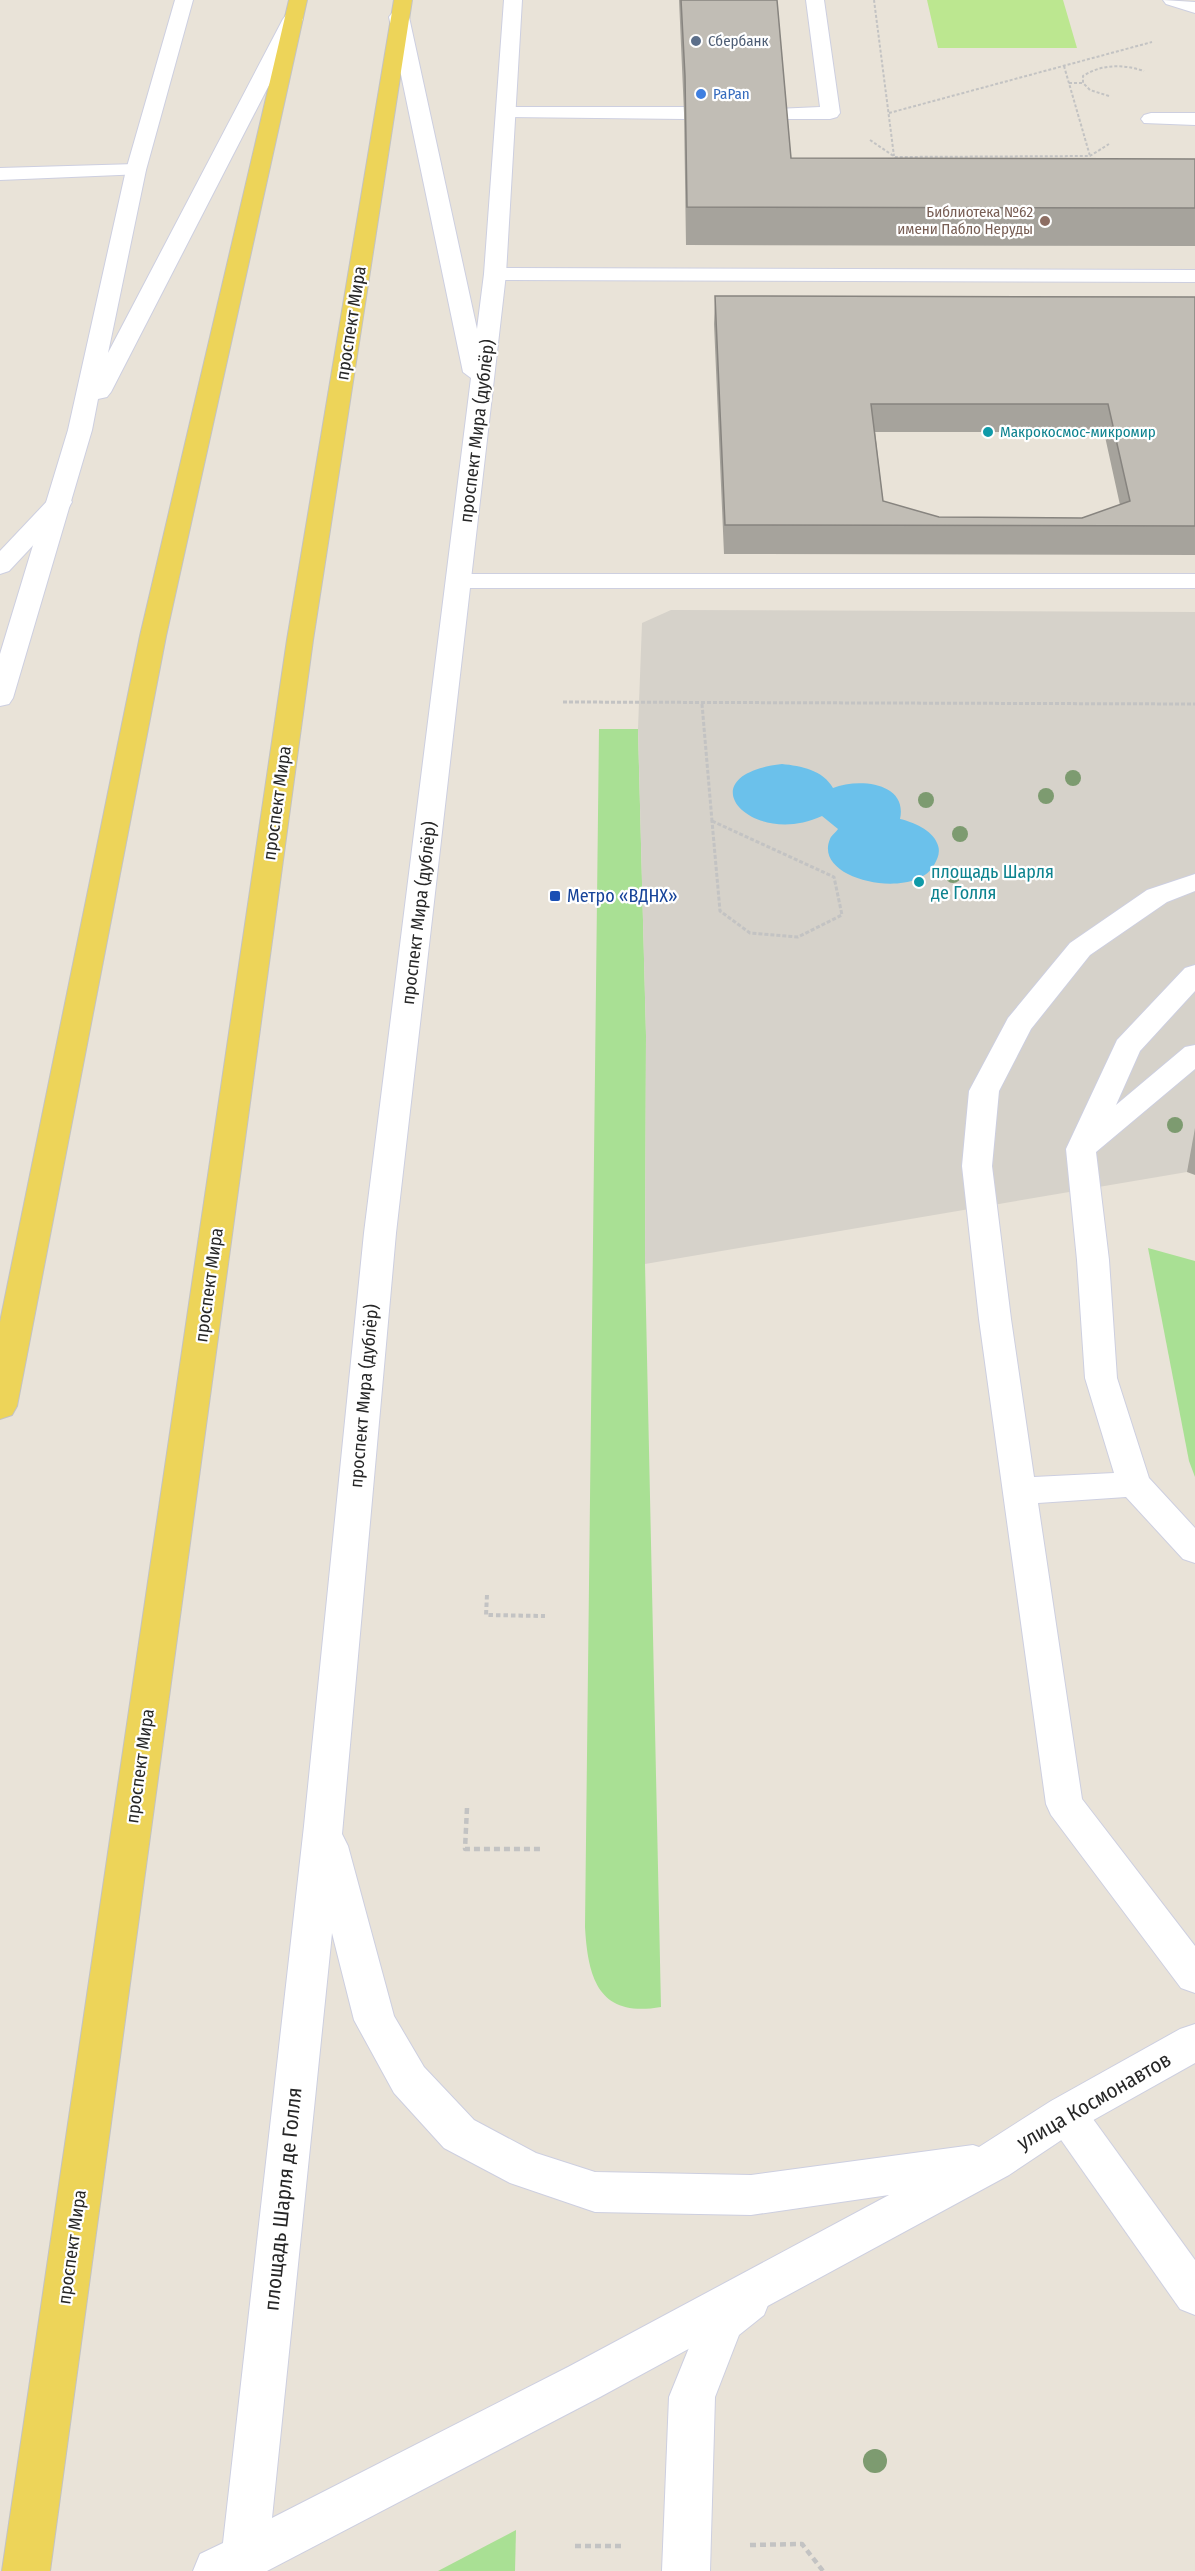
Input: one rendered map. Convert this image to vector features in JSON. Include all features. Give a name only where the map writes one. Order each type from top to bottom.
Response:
[{"type":"main road","points":[[0,698],[80,430],[136,170],[184,0]]},
{"type":"main road","name":"проспект Мира (дублёр)","points":[[323,1826],[380,1233],[495,274],[513,0]]},
{"type":"main road","points":[[401,8],[481,400]]},
{"type":"main road","name":"проспект Мира","points":[[26,2571],[300,640],[401,8]]},
{"type":"main road","points":[[80,430],[296,9]]},
{"type":"main road","points":[[0,1406],[153,636],[296,9]]},
{"type":"main road","points":[[0,566],[60,502]]},
{"type":"main road","points":[[323,1826],[375,2020],[409,2080],[459,2134],[525,2169],[595,2192],[751,2195],[994,2161]]},
{"type":"main road","name":"площадь Шарля де Голля","points":[[235,2566],[323,1826]]},
{"type":"main road","name":"улица Космонавтов","points":[[774,2278],[994,2161],[1066,2114],[1195,2042]]},
{"type":"main road","points":[[235,2566],[584,2382],[774,2278]]},
{"type":"main road","points":[[686,2571],[692,2397],[722,2321],[774,2278]]},
{"type":"lane","points":[[783,113],[830,113],[815,0]]},
{"type":"lane","points":[[1172,0],[1195,8]]},
{"type":"lane","points":[[506,113],[684,113]]},
{"type":"lane","points":[[1151,119],[1195,119]]},
{"type":"lane","points":[[0,174],[136,170]]},
{"type":"lane","points":[[495,274],[1195,276]]},
{"type":"lane","points":[[459,581],[1195,580]]},
{"type":"lane","points":[[1195,882],[1157,896],[1080,949],[1018,1026],[984,1091],[977,1166],[995,1319],[1064,1804],[1195,1976]]},
{"type":"lane","points":[[1195,974],[1127,1047],[1081,1149],[1101,1378],[1134,1484],[1195,1550]]},
{"type":"lane","points":[[1081,1149],[1195,1054]]},
{"type":"lane","points":[[1020,1491],[1134,1484]]},
{"type":"lane","points":[[1066,2114],[1195,2295]]},
{"type":"path","points":[[874,0],[895,157]]},
{"type":"path","points":[[889,113],[1162,39]]},
{"type":"path","points":[[1064,66],[1090,156]]},
{"type":"path","points":[[1069,84],[1083,83]]},
{"type":"path","points":[[830,113],[895,157],[1090,156],[1151,119]]},
{"type":"path","points":[[563,702],[1195,704]]},
{"type":"path","points":[[702,704],[712,822],[720,911],[750,933],[798,937],[842,915],[834,878],[712,822]]},
{"type":"path","points":[[487,1595],[486,1615],[545,1616]]},
{"type":"path","points":[[467,1808],[465,1849],[540,1849]]},
{"type":"path","points":[[802,2544],[823,2571]]},
{"type":"green space","points":[[927,0],[1063,0],[1077,48],[938,48]]},
{"type":"green space","points":[[599,729],[638,729],[646,1035],[645,1264],[661,2007],[640,2009],[623,2006],[610,2000],[601,1991],[589,1963],[585,1927]]},
{"type":"green space","points":[[1148,1248],[1195,1261],[1195,1477],[1189,1461]]},
{"type":"green space","points":[[516,2530],[515,2571],[438,2571]]},
{"type":"shaded area","name":"площадь Шарля де Голля","points":[[671,610],[1195,612],[1195,1163],[1187,1172],[645,1264],[646,1035],[638,729],[642,623]]},
{"type":"water","points":[[782,764],[817,773],[833,788],[855,783],[879,786],[889,790],[896,797],[900,807],[900,819],[922,827],[935,838],[939,852],[934,865],[923,876],[907,882],[888,884],[868,881],[850,875],[836,866],[829,854],[830,839],[838,829],[822,816],[796,824],[772,823],[752,817],[739,806],[733,794],[737,781],[753,771]]},
{"type":"building","points":[[681,0],[777,0],[791,158],[1195,159],[1195,208],[687,207]]},
{"type":"building","points":[[715,296],[1195,297],[1195,526],[725,525]],"holes":[[[871,404],[1108,404],[1130,501],[1082,518],[939,517],[883,501]]]},
{"type":"place","name":"Сбербанк","points":[[696,41]]},
{"type":"place","name":"PaPan","points":[[701,94]]},
{"type":"place","name":"Библиотека №62 имени Пабло Неруды","points":[[1045,221]]},
{"type":"place","name":"Макрокосмос-микромир","points":[[988,432]]},
{"type":"place","name":"площадь Шарля де Голля","points":[[919,882]]},
{"type":"place","name":"Метро «ВДНХ»","points":[[555,896]]}]
